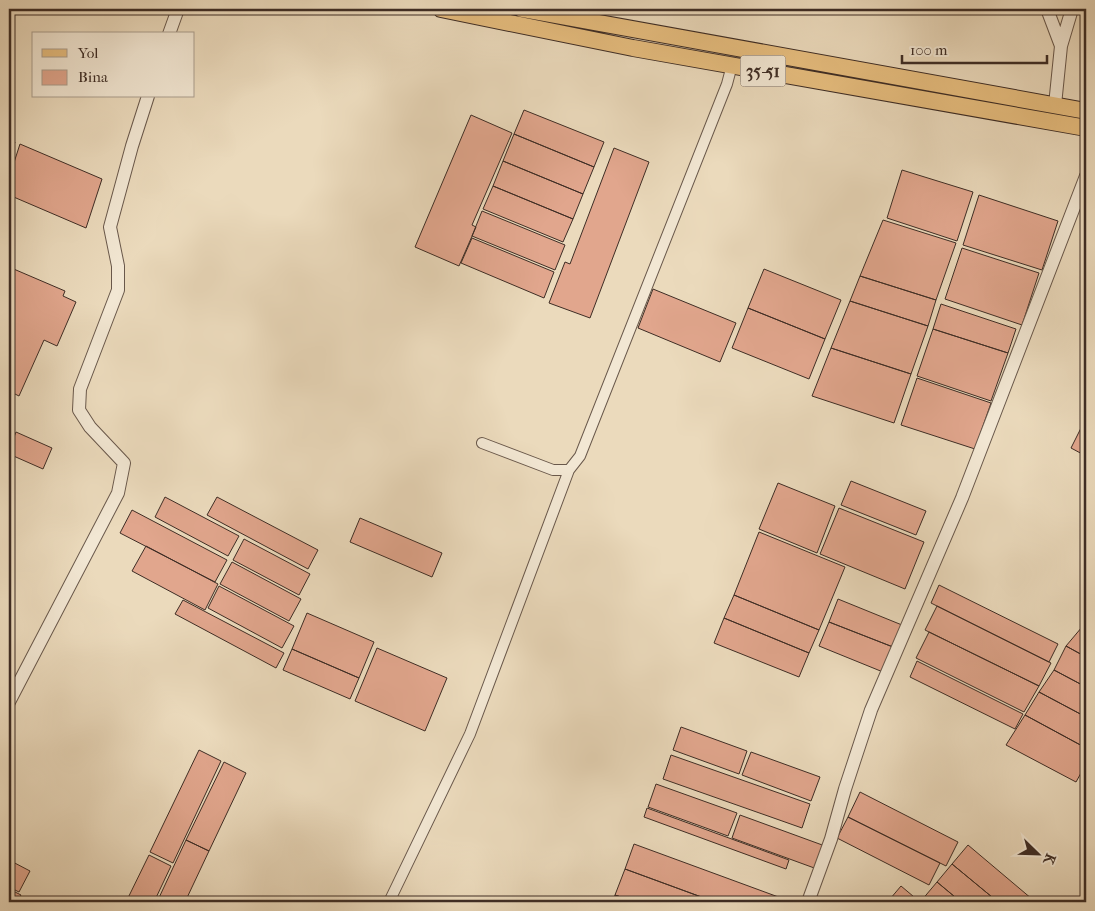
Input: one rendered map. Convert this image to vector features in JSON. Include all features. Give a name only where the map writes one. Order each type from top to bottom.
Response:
[{"type":"main road","name":"35-51","points":[[440,9],[634,48],[1086,128]]},
{"type":"main road","name":"35-51","points":[[522,9],[1086,111]]},
{"type":"street","points":[[170,32],[178,9]]},
{"type":"street","points":[[1048,9],[1061,46]]},
{"type":"street","points":[[1055,105],[1061,46],[1072,9]]},
{"type":"street","points":[[389,902],[470,734],[569,470],[580,456],[727,84],[732,65]]},
{"type":"street","points":[[9,702],[118,492],[124,463],[90,427],[79,410],[80,389],[118,290],[118,266],[110,227],[147,98]]},
{"type":"street","points":[[808,902],[832,839],[845,789],[871,710],[962,498],[1086,176]]},
{"type":"street","points":[[482,443],[553,470],[569,470]]},
{"type":"building","points":[[524,110],[604,142],[594,167],[514,134]]},
{"type":"building","points":[[471,115],[512,133],[472,225],[476,227],[459,266],[415,247]]},
{"type":"building","points":[[514,134],[594,167],[583,194],[503,161]]},
{"type":"building","points":[[9,139],[15,142],[9,161]]},
{"type":"building","points":[[20,144],[102,179],[86,228],[9,195],[9,178]]},
{"type":"building","points":[[614,148],[649,162],[590,318],[549,303],[565,262],[570,264]]},
{"type":"building","points":[[503,161],[583,194],[573,219],[493,186]]},
{"type":"building","points":[[902,170],[973,192],[957,241],[887,218]]},
{"type":"building","points":[[493,186],[573,219],[563,242],[483,209]]},
{"type":"building","points":[[979,195],[1058,221],[1042,270],[963,245]]},
{"type":"building","points":[[482,211],[565,245],[555,270],[472,236]]},
{"type":"building","points":[[883,220],[956,243],[936,300],[860,276]]},
{"type":"building","points":[[472,238],[554,272],[544,298],[461,263]]},
{"type":"building","points":[[962,248],[1039,273],[1022,325],[945,299]]},
{"type":"building","points":[[9,267],[65,291],[63,296],[76,302],[57,346],[44,340],[19,396],[9,391]]},
{"type":"building","points":[[764,269],[841,300],[825,339],[748,308]]},
{"type":"building","points":[[860,276],[936,300],[928,326],[850,301]]},
{"type":"building","points":[[653,289],[736,323],[720,362],[638,328]]},
{"type":"building","points":[[850,301],[928,326],[911,374],[831,348]]},
{"type":"building","points":[[941,304],[1016,329],[1008,353],[933,329]]},
{"type":"building","points":[[748,308],[825,339],[809,379],[732,348]]},
{"type":"building","points":[[933,329],[1008,353],[991,401],[917,376]]},
{"type":"building","points":[[831,348],[911,374],[894,423],[812,396]]},
{"type":"building","points":[[917,378],[991,403],[975,449],[901,425]]},
{"type":"building","points":[[1086,418],[1086,456],[1071,448]]},
{"type":"building","points":[[16,432],[52,448],[43,469],[9,454]]},
{"type":"building","points":[[851,481],[926,511],[916,535],[841,505]]},
{"type":"building","points":[[778,483],[835,506],[817,553],[759,529]]},
{"type":"building","points":[[165,497],[239,536],[228,556],[155,517]]},
{"type":"building","points":[[217,497],[318,550],[308,569],[207,515]]},
{"type":"building","points":[[839,508],[924,542],[905,589],[820,554]]},
{"type":"building","points":[[132,510],[227,560],[215,582],[120,533]]},
{"type":"building","points":[[360,518],[442,553],[432,577],[350,542]]},
{"type":"building","points":[[759,532],[845,567],[819,630],[734,595]]},
{"type":"building","points":[[244,539],[310,574],[299,595],[233,560]]},
{"type":"building","points":[[146,546],[218,584],[205,610],[132,571]]},
{"type":"building","points":[[232,562],[301,599],[289,621],[220,584]]},
{"type":"building","points":[[939,585],[1058,644],[1049,662],[931,603]]},
{"type":"building","points":[[219,586],[294,626],[282,648],[208,608]]},
{"type":"building","points":[[734,595],[819,630],[809,653],[724,618]]},
{"type":"building","points":[[838,599],[902,625],[893,647],[829,622]]},
{"type":"building","points":[[183,600],[284,653],[276,668],[175,614]]},
{"type":"building","points":[[937,606],[1051,663],[1039,686],[925,630]]},
{"type":"building","points":[[307,613],[374,642],[359,678],[292,649]]},
{"type":"building","points":[[724,618],[809,653],[799,677],[714,643]]},
{"type":"building","points":[[829,622],[893,647],[883,672],[819,646]]},
{"type":"building","points":[[1082,627],[1086,629],[1086,657],[1066,646]]},
{"type":"building","points":[[929,632],[1039,686],[1024,712],[916,658]]},
{"type":"building","points":[[1066,646],[1086,657],[1086,687],[1054,670]]},
{"type":"building","points":[[377,648],[447,678],[425,731],[355,701]]},
{"type":"building","points":[[292,649],[359,678],[350,699],[283,670]]},
{"type":"building","points":[[917,661],[1023,714],[1015,729],[910,677]]},
{"type":"building","points":[[1054,670],[1086,687],[1086,717],[1039,692]]},
{"type":"building","points":[[1039,692],[1086,717],[1086,748],[1025,715]]},
{"type":"building","points":[[1025,715],[1086,748],[1086,764],[1076,782],[1006,745]]},
{"type":"building","points":[[681,727],[747,751],[739,774],[673,750]]},
{"type":"building","points":[[199,750],[221,761],[173,863],[150,852]]},
{"type":"building","points":[[751,752],[820,777],[811,801],[742,775]]},
{"type":"building","points":[[671,755],[810,804],[802,828],[663,779]]},
{"type":"building","points":[[224,762],[246,773],[209,851],[186,840]]},
{"type":"building","points":[[656,784],[737,813],[728,836],[648,807]]},
{"type":"building","points":[[860,792],[958,842],[946,866],[848,817]]},
{"type":"building","points":[[647,808],[789,860],[786,869],[644,817]]},
{"type":"building","points":[[740,815],[825,846],[817,869],[732,838]]},
{"type":"building","points":[[848,817],[940,863],[929,885],[837,838]]},
{"type":"building","points":[[186,840],[209,851],[185,902],[157,902]]},
{"type":"building","points":[[634,844],[792,902],[715,902],[625,869]]},
{"type":"building","points":[[968,845],[1032,899],[1029,902],[998,902],[952,864]]},
{"type":"building","points":[[149,855],[171,866],[154,902],[126,902]]},
{"type":"building","points":[[9,860],[30,871],[19,892],[9,887]]},
{"type":"building","points":[[952,864],[998,902],[961,902],[937,882]]},
{"type":"building","points":[[625,869],[715,902],[636,902],[615,895]]},
{"type":"building","points":[[937,882],[961,902],[921,901]]},
{"type":"building","points":[[901,886],[920,902],[894,902],[890,899]]},
{"type":"building","points":[[9,889],[21,895],[17,902],[9,902]]},
{"type":"building","points":[[615,895],[636,902],[612,902]]}]
